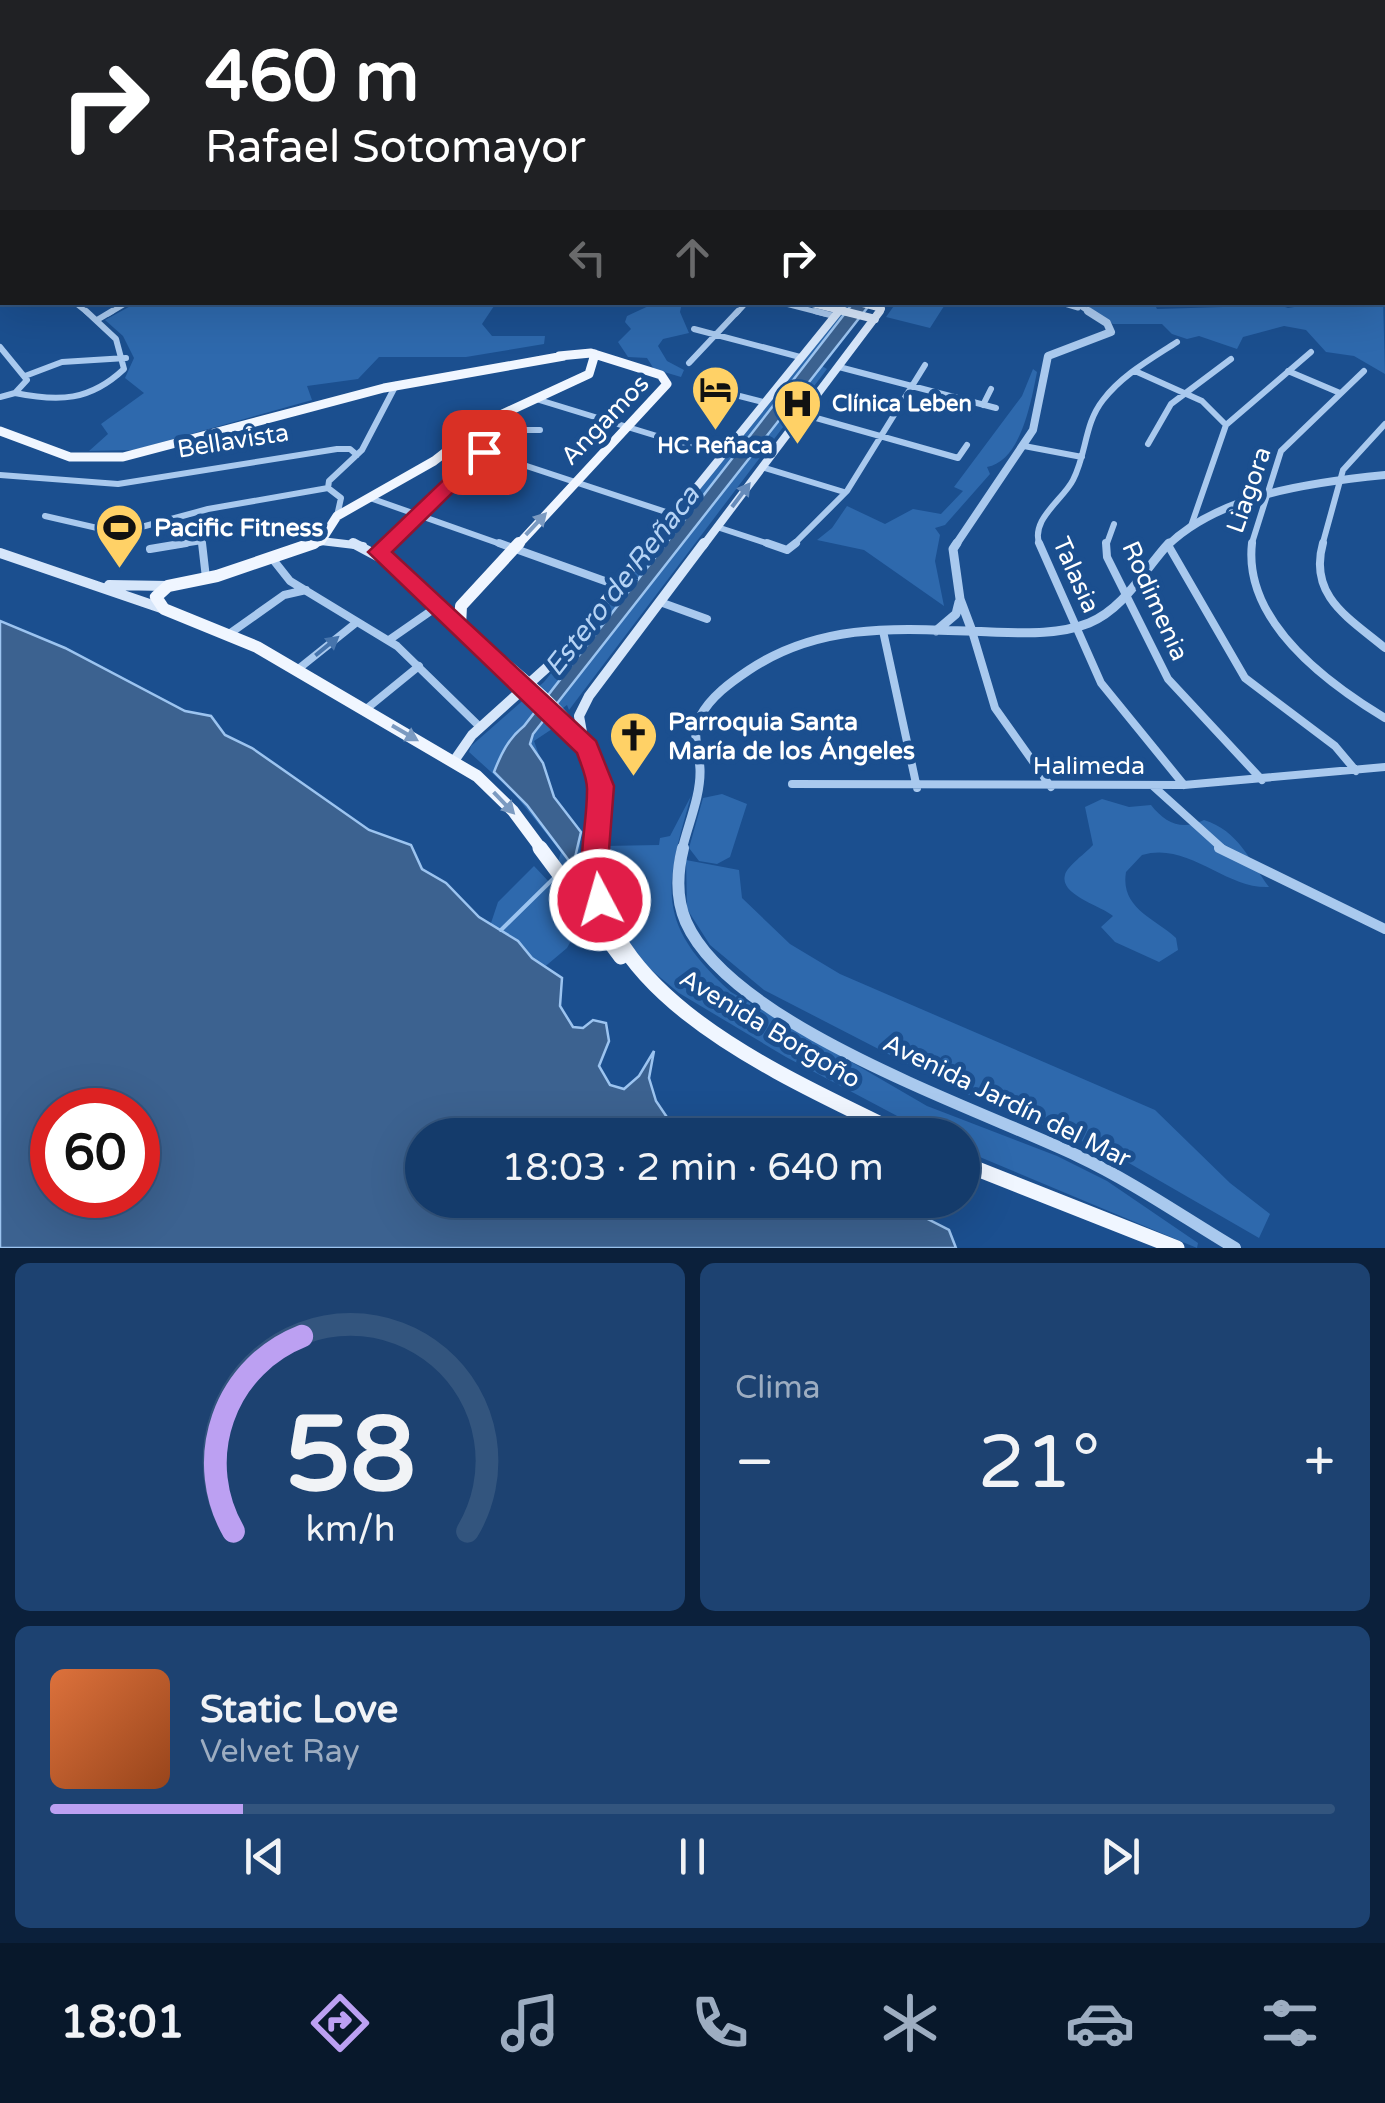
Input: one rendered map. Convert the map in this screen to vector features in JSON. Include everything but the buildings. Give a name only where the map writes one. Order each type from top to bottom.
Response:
[{"type":"main road","points":[[588,748],[578,721],[584,704],[880,306]]},
{"type":"main road","points":[[454,760],[462,744],[480,727],[532,693],[719,455],[841,310],[870,318]]},
{"type":"main road","points":[[2,434],[86,459],[154,449],[396,385],[560,356],[593,357],[594,368],[589,374],[483,423],[434,461],[337,516],[321,541]]},
{"type":"main road","name":"Angamos","points":[[460,626],[461,606],[667,387],[665,377],[593,357]]},
{"type":"main road","name":"Avenida Borgoño","points":[[92,584],[168,586],[206,579],[321,541],[354,541],[379,552],[588,748],[602,798],[595,852],[596,886],[612,931],[642,977],[722,1036],[872,1118]]},
{"type":"main road","name":"Avenida Borgoño","points":[[0,553],[164,609]]},
{"type":"main road","points":[[168,586],[156,598],[164,609],[229,634],[297,670],[454,760],[498,795],[546,854],[599,931],[642,977]]},
{"type":"main road","points":[[568,886],[578,892],[596,886]]},
{"type":"main road","points":[[980,1170],[1177,1248]]},
{"type":"street","points":[[78,305],[112,333],[126,358]]},
{"type":"street","points":[[97,320],[123,305]]},
{"type":"street","points":[[689,363],[744,305]]},
{"type":"street","points":[[802,305],[841,310]]},
{"type":"street","points":[[1067,305],[1086,311]]},
{"type":"street","points":[[1051,787],[995,708],[952,562],[955,542],[1024,446],[1036,423],[1048,356],[1060,348],[1110,334],[1107,324],[1078,305]]},
{"type":"street","points":[[694,330],[800,357]]},
{"type":"street","name":"Talasia","points":[[1178,342],[1135,371],[1096,409],[1070,486],[1043,516],[1037,539],[1111,698],[1184,786]]},
{"type":"street","points":[[0,347],[25,376],[26,383],[0,397]]},
{"type":"street","points":[[1190,526],[1226,424],[1312,352]]},
{"type":"street","points":[[25,376],[62,362],[126,358]]},
{"type":"street","points":[[14,392],[52,403],[74,400],[119,374],[126,358]]},
{"type":"street","points":[[1148,444],[1166,411],[1184,392],[1231,359]]},
{"type":"street","points":[[717,527],[787,550],[819,526],[925,365]]},
{"type":"street","points":[[839,366],[996,408]]},
{"type":"street","points":[[1135,371],[1184,392],[1208,406],[1226,424]]},
{"type":"street","points":[[1288,371],[1340,393]]},
{"type":"street","name":"Liagora","points":[[1364,371],[1286,442],[1262,500],[1250,551],[1260,594],[1284,637],[1314,671],[1385,718]]},
{"type":"street","points":[[328,488],[329,481],[357,456],[396,385]]},
{"type":"street","points":[[983,404],[991,389]]},
{"type":"street","points":[[720,391],[763,402]]},
{"type":"street","points":[[536,398],[719,455]]},
{"type":"street","points":[[802,414],[958,458],[967,445]]},
{"type":"street","points":[[1385,424],[1348,461],[1339,478],[1317,571],[1336,605],[1385,648]]},
{"type":"street","points":[[379,552],[510,428],[540,430]]},
{"type":"street","points":[[1024,446],[1082,457]]},
{"type":"street","name":"Bellavista","points":[[0,476],[109,484],[337,449],[350,449],[357,456]]},
{"type":"street","points":[[484,452],[672,514]]},
{"type":"street","points":[[762,468],[844,492]]},
{"type":"street","points":[[1077,627],[1107,612],[1190,526],[1339,478],[1385,476]]},
{"type":"street","points":[[45,516],[118,533],[208,509],[328,488],[341,498],[337,516]]},
{"type":"street","points":[[370,498],[616,585]]},
{"type":"street","name":"Rodimenia","points":[[1114,524],[1106,537],[1106,552],[1168,679],[1262,780]]},
{"type":"street","points":[[150,549],[202,541],[206,579]]},
{"type":"street","points":[[1168,545],[1246,678],[1266,698],[1326,739],[1356,770]]},
{"type":"street","points":[[271,557],[290,581],[389,640],[480,727]]},
{"type":"street","points":[[284,595],[290,581]]},
{"type":"street","points":[[229,634],[284,595],[306,590]]},
{"type":"street","points":[[936,631],[956,614],[960,599]]},
{"type":"street","points":[[660,602],[707,619]]},
{"type":"street","points":[[389,640],[438,606]]},
{"type":"street","points":[[297,670],[357,622]]},
{"type":"street","name":"Avenida Jardín del Mar","points":[[1077,627],[832,634],[792,646],[724,689],[701,712],[695,729],[700,775],[677,876],[683,913],[694,938],[733,980],[826,1037],[928,1092],[1084,1159],[1235,1248]]},
{"type":"street","points":[[884,632],[917,788]]},
{"type":"street","points":[[1374,640],[1385,635]]},
{"type":"street","points":[[365,710],[419,666]]},
{"type":"street","name":"Halimeda","points":[[792,784],[917,788],[1184,786],[1385,767]]},
{"type":"street","points":[[1152,786],[1217,847],[1385,928]]},
{"type":"shaded area","points":[[132,305],[495,305],[482,324],[492,336],[545,336],[544,344],[466,357],[379,357],[358,379],[307,386],[312,400],[134,450],[89,451],[108,434],[101,424],[144,393],[125,378],[134,358],[123,336],[105,320]]},
{"type":"shaded area","points":[[651,305],[682,305],[680,312],[689,333],[663,339],[658,346],[667,361],[684,370],[681,377],[654,369],[647,358],[628,357],[618,342],[631,329],[625,322],[627,316]]},
{"type":"shaded area","points":[[847,305],[868,305],[819,370],[822,366],[827,369],[569,710],[567,705],[547,720],[555,727],[534,741],[554,797],[581,832],[578,875],[568,906],[580,925],[567,948],[535,975],[487,935],[498,902],[534,866],[551,884],[561,852],[513,792],[469,752],[471,746],[544,682]]},
{"type":"shaded area","points":[[851,305],[869,305],[533,734],[530,744],[543,763],[554,797],[581,832],[573,866],[527,805],[494,772],[509,742]]},
{"type":"shaded area","points":[[894,305],[945,305],[930,328],[886,317]]},
{"type":"shaded area","points":[[1086,305],[1155,305],[1157,309],[1223,305],[1383,305],[1385,374],[1354,356],[1326,352],[1306,330],[1284,326],[1243,337],[1237,349],[1199,336],[1187,339],[1172,334],[1162,324],[1113,324]]},
{"type":"shaded area","points":[[1033,369],[1037,372],[1031,399],[1016,442],[999,462],[987,467],[990,474],[945,525],[935,528],[940,535],[935,561],[944,606],[864,550],[817,540],[832,528],[847,506],[885,524],[913,509],[941,514],[963,491],[954,487],[1022,396]]},
{"type":"shaded area","points":[[0,621],[65,648],[185,711],[211,716],[225,735],[252,748],[369,830],[411,845],[422,869],[446,883],[479,917],[518,941],[532,958],[562,978],[560,1006],[573,1027],[583,1028],[593,1020],[606,1023],[609,1041],[599,1066],[610,1085],[624,1089],[639,1076],[654,1051],[649,1078],[656,1101],[668,1118],[405,1118],[405,1218],[926,1218],[949,1230],[956,1248],[0,1248]]},
{"type":"shaded area","points":[[722,794],[747,804],[730,857],[717,864],[699,861],[689,848],[703,798]]},
{"type":"shaded area","points":[[691,796],[675,856],[672,902],[689,945],[731,992],[927,1106],[958,1118],[901,1118],[786,1057],[679,993],[644,964],[626,939],[609,899],[603,846],[659,845],[660,838],[670,836]]},
{"type":"shaded area","points":[[1102,799],[1129,807],[1151,805],[1174,823],[1188,825],[1204,820],[1216,825],[1242,848],[1269,887],[1237,881],[1175,854],[1142,855],[1126,872],[1128,895],[1140,911],[1176,938],[1178,950],[1159,962],[1115,942],[1101,927],[1113,916],[1075,894],[1065,882],[1069,868],[1093,845],[1085,807]]},
{"type":"shaded area","points":[[686,860],[739,870],[742,898],[790,944],[840,974],[1155,1110],[1230,1183],[1270,1214],[1259,1238],[1115,1155],[960,1091],[764,990],[710,945],[687,909]]},
{"type":"shaded area","points":[[980,1126],[1057,1156],[1107,1181],[1198,1243],[1197,1248],[980,1157]]},
{"type":"waterway","name":"Estero de Reñaca","points":[[501,930],[554,878]]},
{"type":"place","name":"HC Reñaca","points":[[715,432]]},
{"type":"place","name":"Clínica Leben","points":[[797,446]]},
{"type":"place","name":"Pacific Fitness","points":[[119,570]]},
{"type":"place","name":"Parroquia Santa María de los Ángeles","points":[[633,778]]},
{"type":"route","points":[[484,452],[379,552],[588,748],[601,786],[602,810],[594,863],[600,900]]}]
